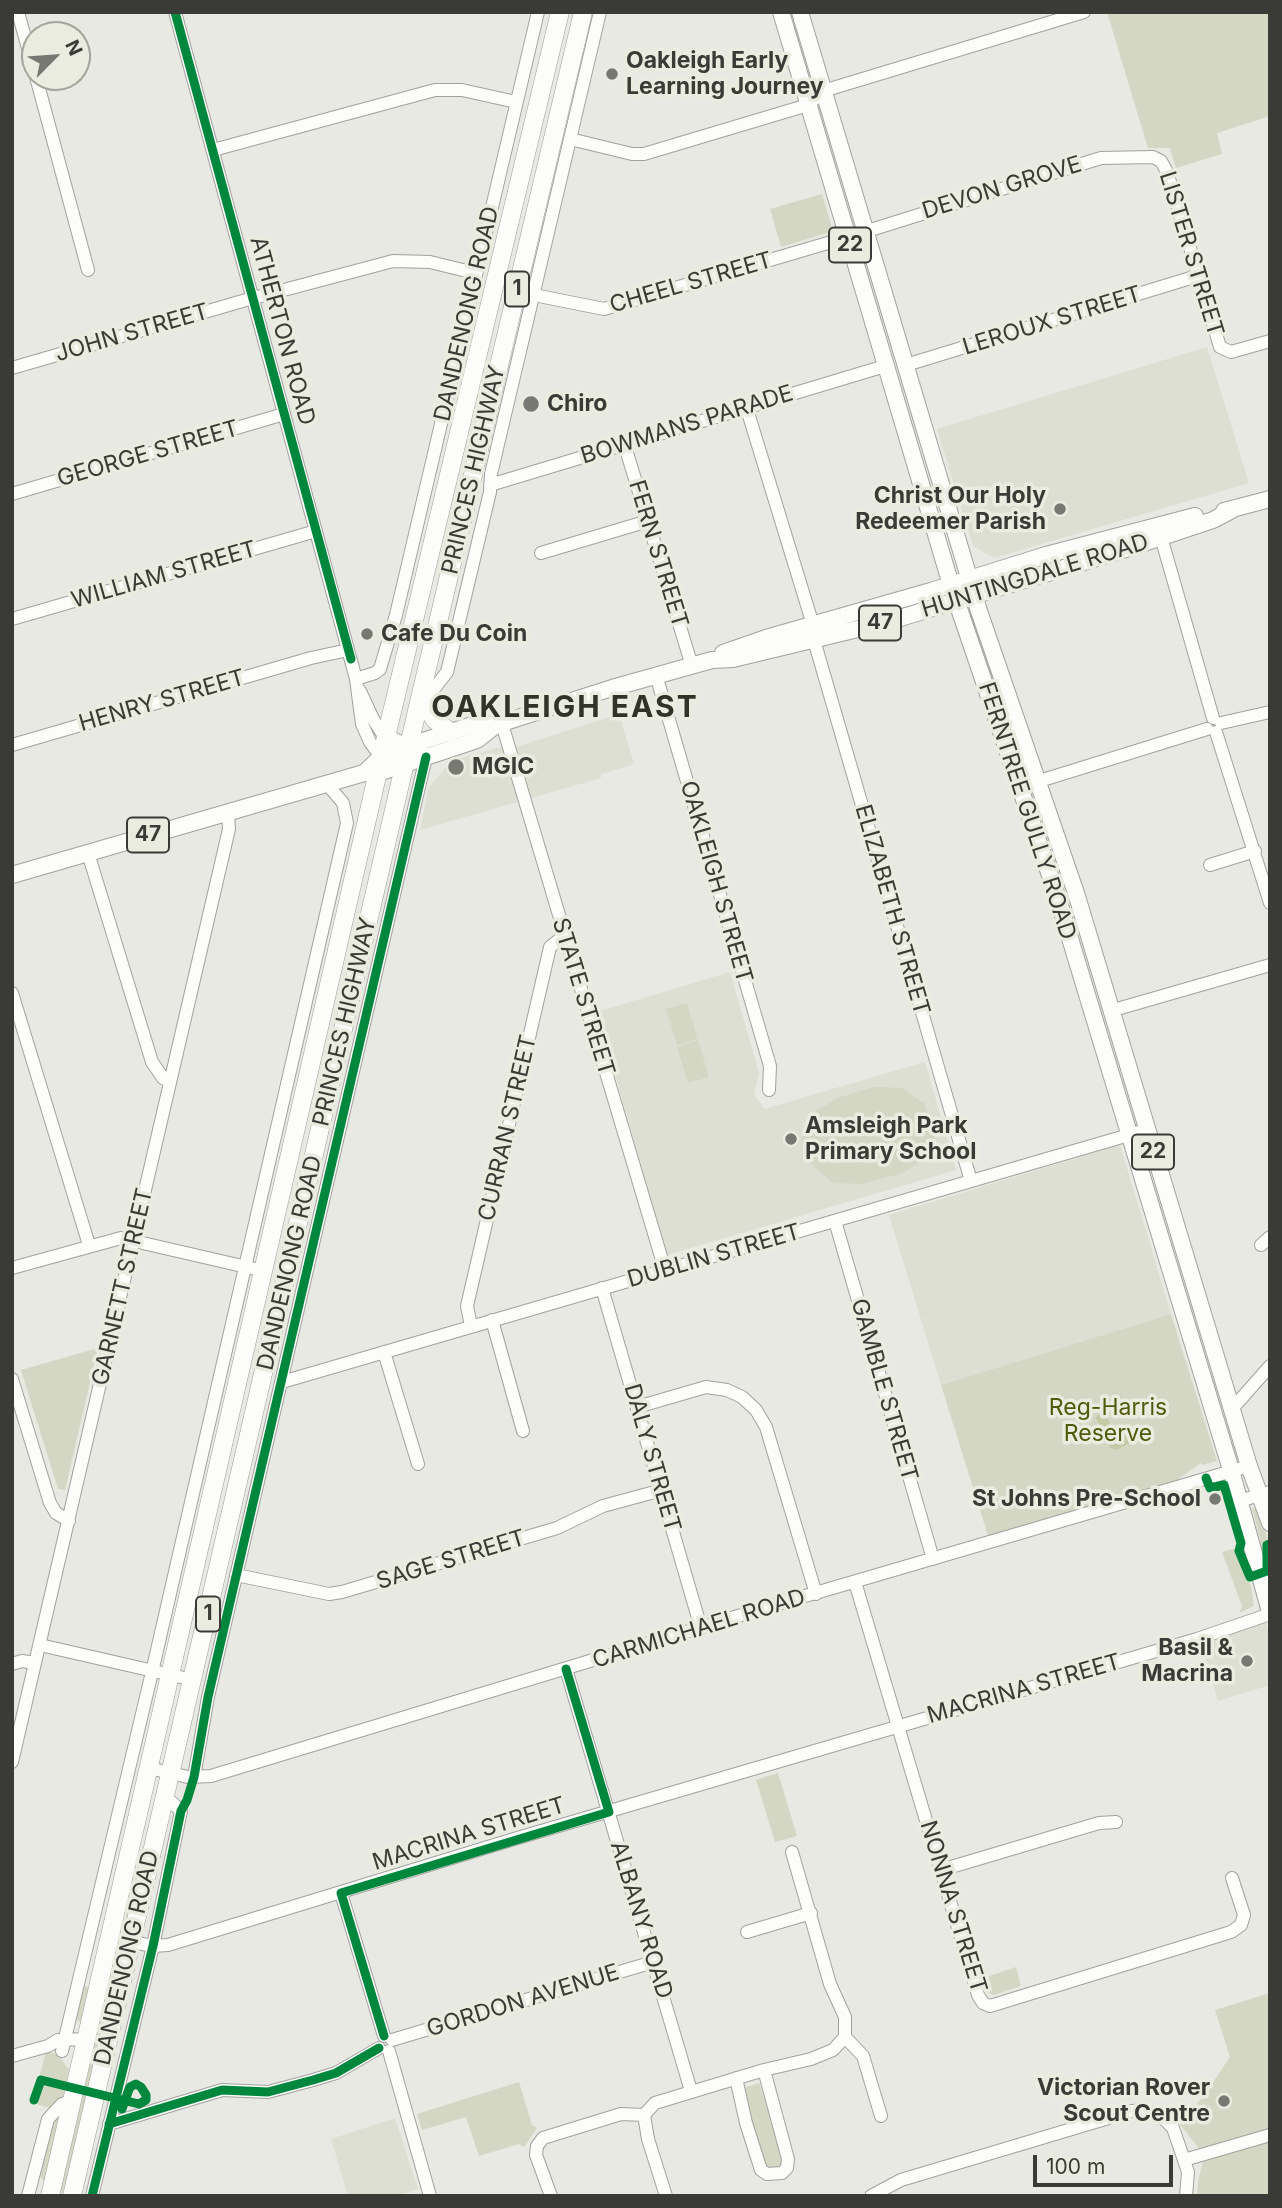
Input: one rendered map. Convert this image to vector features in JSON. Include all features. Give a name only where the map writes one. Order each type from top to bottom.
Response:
[{"type":"highway","name":"PRINCES HIGHWAY","points":[[50,2196],[264,1271],[359,851],[374,768],[386,737],[560,12]]},
{"type":"highway","name":"PRINCES HIGHWAY","points":[[72,2196],[420,698],[583,12]]},
{"type":"highway","points":[[420,698],[435,720],[450,732]]},
{"type":"main road","name":"FERNTREE GULLY ROAD","points":[[780,12],[953,592],[1059,902],[1231,1471],[1270,1613]]},
{"type":"main road","name":"FERNTREE GULLY ROAD","points":[[800,12],[969,578],[1076,893],[1249,1466],[1264,1494],[1270,1523]]},
{"type":"main road","name":"HUNTINGDALE ROAD","points":[[953,592],[969,578],[1046,555],[1213,520],[1232,510],[1270,499]]},
{"type":"main road","name":"HUNTINGDALE ROAD","points":[[374,768],[409,746],[472,725],[498,725],[712,660],[730,649],[813,632],[953,592],[974,594],[1160,531]]},
{"type":"main road","name":"HUNTINGDALE ROAD","points":[[12,875],[374,768],[405,764],[477,740],[498,725]]},
{"type":"street","name":"ATHERTON ROAD","points":[[175,12],[347,647],[357,681],[373,719],[386,737]]},
{"type":"street","name":"DANDENONG ROAD","points":[[357,681],[380,669],[396,615],[538,12]]},
{"type":"street","points":[[420,698],[433,690],[447,672],[600,12]]},
{"type":"street","points":[[569,139],[632,154],[643,154],[808,105],[823,91],[1084,12]]},
{"type":"street","points":[[213,150],[435,90],[462,90],[516,102]]},
{"type":"street","points":[[39,91],[88,270]]},
{"type":"street","name":"DEVON GROVE","points":[[848,237],[1101,158],[1159,159]]},
{"type":"street","name":"LISTER STREET","points":[[1159,159],[1167,172],[1216,338],[1222,349],[1236,351],[1270,341]]},
{"type":"street","name":"CHEEL STREET","points":[[534,295],[604,309],[848,237]]},
{"type":"street","name":"JOHN STREET","points":[[12,368],[253,298],[393,261],[430,262],[475,274]]},
{"type":"street","name":"LEROUX STREET","points":[[906,365],[1198,276]]},
{"type":"street","name":"BOWMANS PARADE","points":[[490,485],[885,366]]},
{"type":"street","name":"ELIZABETH STREET","points":[[746,406],[971,1181]]},
{"type":"street","name":"GEORGE STREET","points":[[12,494],[284,414]]},
{"type":"street","name":"FERN STREET","points":[[624,443],[692,666]]},
{"type":"street","points":[[541,553],[648,521]]},
{"type":"street","name":"WILLIAM STREET","points":[[12,620],[316,531]]},
{"type":"street","points":[[1160,531],[1214,725],[1270,903]]},
{"type":"street","points":[[396,615],[409,641]]},
{"type":"street","name":"HENRY STREET","points":[[12,745],[347,647]]},
{"type":"street","name":"OAKLEIGH STREET","points":[[656,676],[770,1066],[769,1090]]},
{"type":"street","name":"ATHERTON ROAD","points":[[357,681],[358,705],[370,742],[374,768]]},
{"type":"street","points":[[1020,787],[1214,725],[1270,712]]},
{"type":"street","name":"STATE STREET","points":[[498,725],[665,1270]]},
{"type":"street","points":[[386,737],[409,746]]},
{"type":"street","name":"DANDENONG ROAD","points":[[194,1777],[208,1697],[426,757]]},
{"type":"street","name":"DANDENONG ROAD","points":[[63,2045],[152,1672],[347,823],[342,799],[327,784]]},
{"type":"street","name":"GARNETT STREET","points":[[12,1762],[229,829],[228,812]]},
{"type":"street","points":[[359,851],[372,848],[386,850],[393,853],[401,864]]},
{"type":"street","points":[[1210,865],[1255,851]]},
{"type":"street","points":[[88,853],[152,1062],[163,1078],[170,1082]]},
{"type":"street","name":"CURRAN STREET","points":[[471,1326],[467,1306],[550,947],[564,936]]},
{"type":"street","points":[[1110,1011],[1270,965]]},
{"type":"street","points":[[12,993],[89,1245]]},
{"type":"street","name":"DUBLIN STREET","points":[[282,1382],[1146,1129]]},
{"type":"street","name":"DANDENONG ROAD","points":[[305,1192],[324,1198]]},
{"type":"street","name":"GAMBLE STREET","points":[[835,1221],[933,1559]]},
{"type":"street","points":[[12,1268],[116,1238],[264,1271]]},
{"type":"street","name":"DALY STREET","points":[[601,1288],[701,1628]]},
{"type":"street","points":[[492,1320],[523,1431]]},
{"type":"street","points":[[384,1352],[418,1464]]},
{"type":"street","points":[[1232,1409],[1270,1366]]},
{"type":"street","points":[[12,1379],[50,1503],[56,1513],[69,1521]]},
{"type":"street","points":[[637,1407],[706,1387],[727,1390],[742,1396],[756,1410],[766,1427],[816,1594]]},
{"type":"street","name":"CARMICHAEL ROAD","points":[[149,1768],[194,1777],[211,1776],[1249,1466]]},
{"type":"street","name":"SAGE STREET","points":[[236,1575],[329,1594],[342,1592],[557,1528],[603,1506],[662,1490]]},
{"type":"street","points":[[1239,1501],[1264,1494]]},
{"type":"street","name":"NONNA STREET","points":[[855,1582],[978,1995],[983,2003],[990,2006],[1231,1932],[1241,1925],[1244,1914],[1232,1878]]},
{"type":"street","name":"MACRINA STREET","points":[[132,1942],[153,1946],[168,1945],[1196,1639],[1270,1613]]},
{"type":"street","points":[[40,1646],[193,1680]]},
{"type":"street","points":[[12,1664],[22,1661],[35,1663]]},
{"type":"street","name":"ALBANY ROAD","points":[[566,1669],[691,2091]]},
{"type":"street","name":"DANDENONG ROAD","points":[[92,2196],[153,1946],[180,1811],[166,1797]]},
{"type":"street","points":[[941,1870],[1099,1823],[1116,1822]]},
{"type":"street","points":[[551,2196],[536,2155],[537,2146],[543,2138],[621,2114],[644,2115],[655,2103],[764,2070],[811,2059],[833,2050],[845,2037],[845,2017],[830,1984],[792,1852]]},
{"type":"street","points":[[341,1893],[429,2195]]},
{"type":"street","points":[[747,1932],[811,1913]]},
{"type":"street","name":"GORDON AVENUE","points":[[109,2124],[222,2090],[268,2092],[313,2080],[336,2073],[386,2044],[653,1962]]},
{"type":"street","points":[[845,2037],[863,2056],[881,2116]]},
{"type":"street","points":[[63,2045],[86,2039]]},
{"type":"street","points":[[12,2056],[48,2046],[54,2041],[63,2045],[79,2069]]},
{"type":"street","points":[[736,2078],[746,2123],[761,2170],[767,2174],[782,2173],[787,2168],[788,2159],[764,2070]]},
{"type":"street","points":[[25,2195],[48,2119],[62,2104],[72,2101]]},
{"type":"street","points":[[871,2196],[901,2180],[1132,2110],[1143,2110],[1161,2116],[1174,2129],[1188,2172],[1186,2196]]},
{"type":"street","points":[[644,2115],[648,2139],[666,2196]]},
{"type":"street","points":[[1184,2160],[1270,2135]]},
{"type":"street","points":[[33,2175],[43,2196]]},
{"type":"shaded area","points":[[1207,347],[1249,483],[994,558],[973,546],[937,429]]},
{"type":"shaded area","points":[[619,714],[634,764],[601,774],[601,778],[420,830],[429,787],[451,761],[497,748],[519,746]]},
{"type":"shaded area","name":"Amsleigh Park Primary School","points":[[730,972],[759,1073],[754,1094],[764,1109],[925,1062],[956,1170],[667,1255],[597,1012]]},
{"type":"shaded area","points":[[1120,1145],[1171,1314],[941,1385],[889,1215]]},
{"type":"shaded area","points":[[1098,1415],[1107,1417],[1112,1438],[1120,1429],[1125,1430],[1132,1439],[1130,1443],[1116,1450],[1110,1448],[1105,1432],[1096,1418]]},
{"type":"shaded area","points":[[1266,1622],[1270,1637],[1270,1685],[1218,1701],[1200,1642]]},
{"type":"shaded area","points":[[395,2118],[418,2189],[396,2196],[348,2196],[331,2139]]},
{"type":"green space","points":[[1107,12],[1270,12],[1270,116],[1217,133],[1222,154],[1176,168],[1170,148],[1148,148]]},
{"type":"green space","points":[[822,194],[833,231],[781,247],[770,209]]},
{"type":"green space","points":[[687,1003],[698,1039],[677,1045],[666,1009]]},
{"type":"green space","points":[[698,1040],[709,1077],[688,1083],[677,1047]]},
{"type":"green space","points":[[873,1087],[902,1088],[924,1103],[935,1135],[923,1160],[903,1173],[860,1184],[833,1183],[810,1163],[801,1139],[811,1114],[838,1098]]},
{"type":"green space","name":"Reg-Harris Reserve","points":[[1171,1314],[1217,1461],[1203,1465],[1201,1463],[1157,1494],[990,1542],[941,1385]]},
{"type":"green space","points":[[98,1348],[65,1490],[58,1489],[21,1370]]},
{"type":"green space","points":[[1256,1508],[1268,1540],[1263,1543],[1266,1564],[1263,1564],[1260,1538],[1252,1509]]},
{"type":"green space","points":[[1237,1548],[1251,1587],[1254,1606],[1239,1613],[1242,1606],[1222,1552]]},
{"type":"green space","points":[[778,1773],[797,1836],[775,1842],[756,1780]]},
{"type":"green space","points":[[140,1876],[75,2152],[62,2193],[59,2192],[131,1897]]},
{"type":"green space","points":[[1016,1967],[1021,1986],[994,1995],[987,1992],[983,1978]]},
{"type":"green space","points":[[83,1986],[90,1987],[81,2022],[76,2020]]},
{"type":"green space","points":[[1270,1993],[1270,2130],[1201,2151],[1179,2123],[1203,2097],[1230,2057],[1215,2010]]},
{"type":"green space","points":[[46,2052],[58,2054],[69,2070],[64,2095],[50,2108],[32,2103]]},
{"type":"green space","points":[[519,2082],[532,2125],[537,2128],[524,2147],[519,2144],[479,2156],[466,2117],[422,2130],[417,2114]]},
{"type":"green space","points":[[759,2083],[783,2155],[783,2165],[779,2171],[764,2167],[747,2110],[743,2088]]},
{"type":"green space","points":[[61,2112],[46,2179],[43,2181],[39,2172],[51,2121]]},
{"type":"green space","points":[[1270,2141],[1270,2196],[1197,2196],[1203,2161]]},
{"type":"cycle path","points":[[175,12],[351,659]]},
{"type":"cycle path","points":[[92,2196],[153,1946],[181,1811],[194,1777],[208,1697],[426,757]]},
{"type":"cycle path","points":[[1206,1478],[1210,1488],[1224,1485],[1241,1543],[1239,1551],[1250,1577],[1267,1571],[1267,1545],[1270,1544]]},
{"type":"cycle path","points":[[384,2036],[341,1893],[609,1812],[566,1669]]},
{"type":"cycle path","points":[[109,2124],[222,2090],[268,2092],[313,2080],[336,2073],[379,2048]]},
{"type":"cycle path","points":[[34,2100],[41,2080],[139,2104],[146,2100],[141,2087],[136,2084],[130,2087],[128,2092],[122,2109]]},
{"type":"place","name":"Oakleigh Early Learning Journey","points":[[612,74]]},
{"type":"place","name":"Chiro","points":[[531,404]]},
{"type":"place","name":"Christ Our Holy Redeemer Parish","points":[[1060,509]]},
{"type":"place","name":"Cafe Du Coin","points":[[367,634]]},
{"type":"place","name":"MGIC","points":[[456,767]]},
{"type":"place","name":"Amsleigh Park Primary School","points":[[791,1139]]},
{"type":"place","name":"St Johns Pre-School","points":[[1215,1499]]},
{"type":"place","name":"Basil & Macrina","points":[[1247,1661]]},
{"type":"place","name":"Victorian Rover Scout Centre","points":[[1224,2101]]},
{"type":"district","name":"OAKLEIGH EAST","points":[[565,708]]}]
